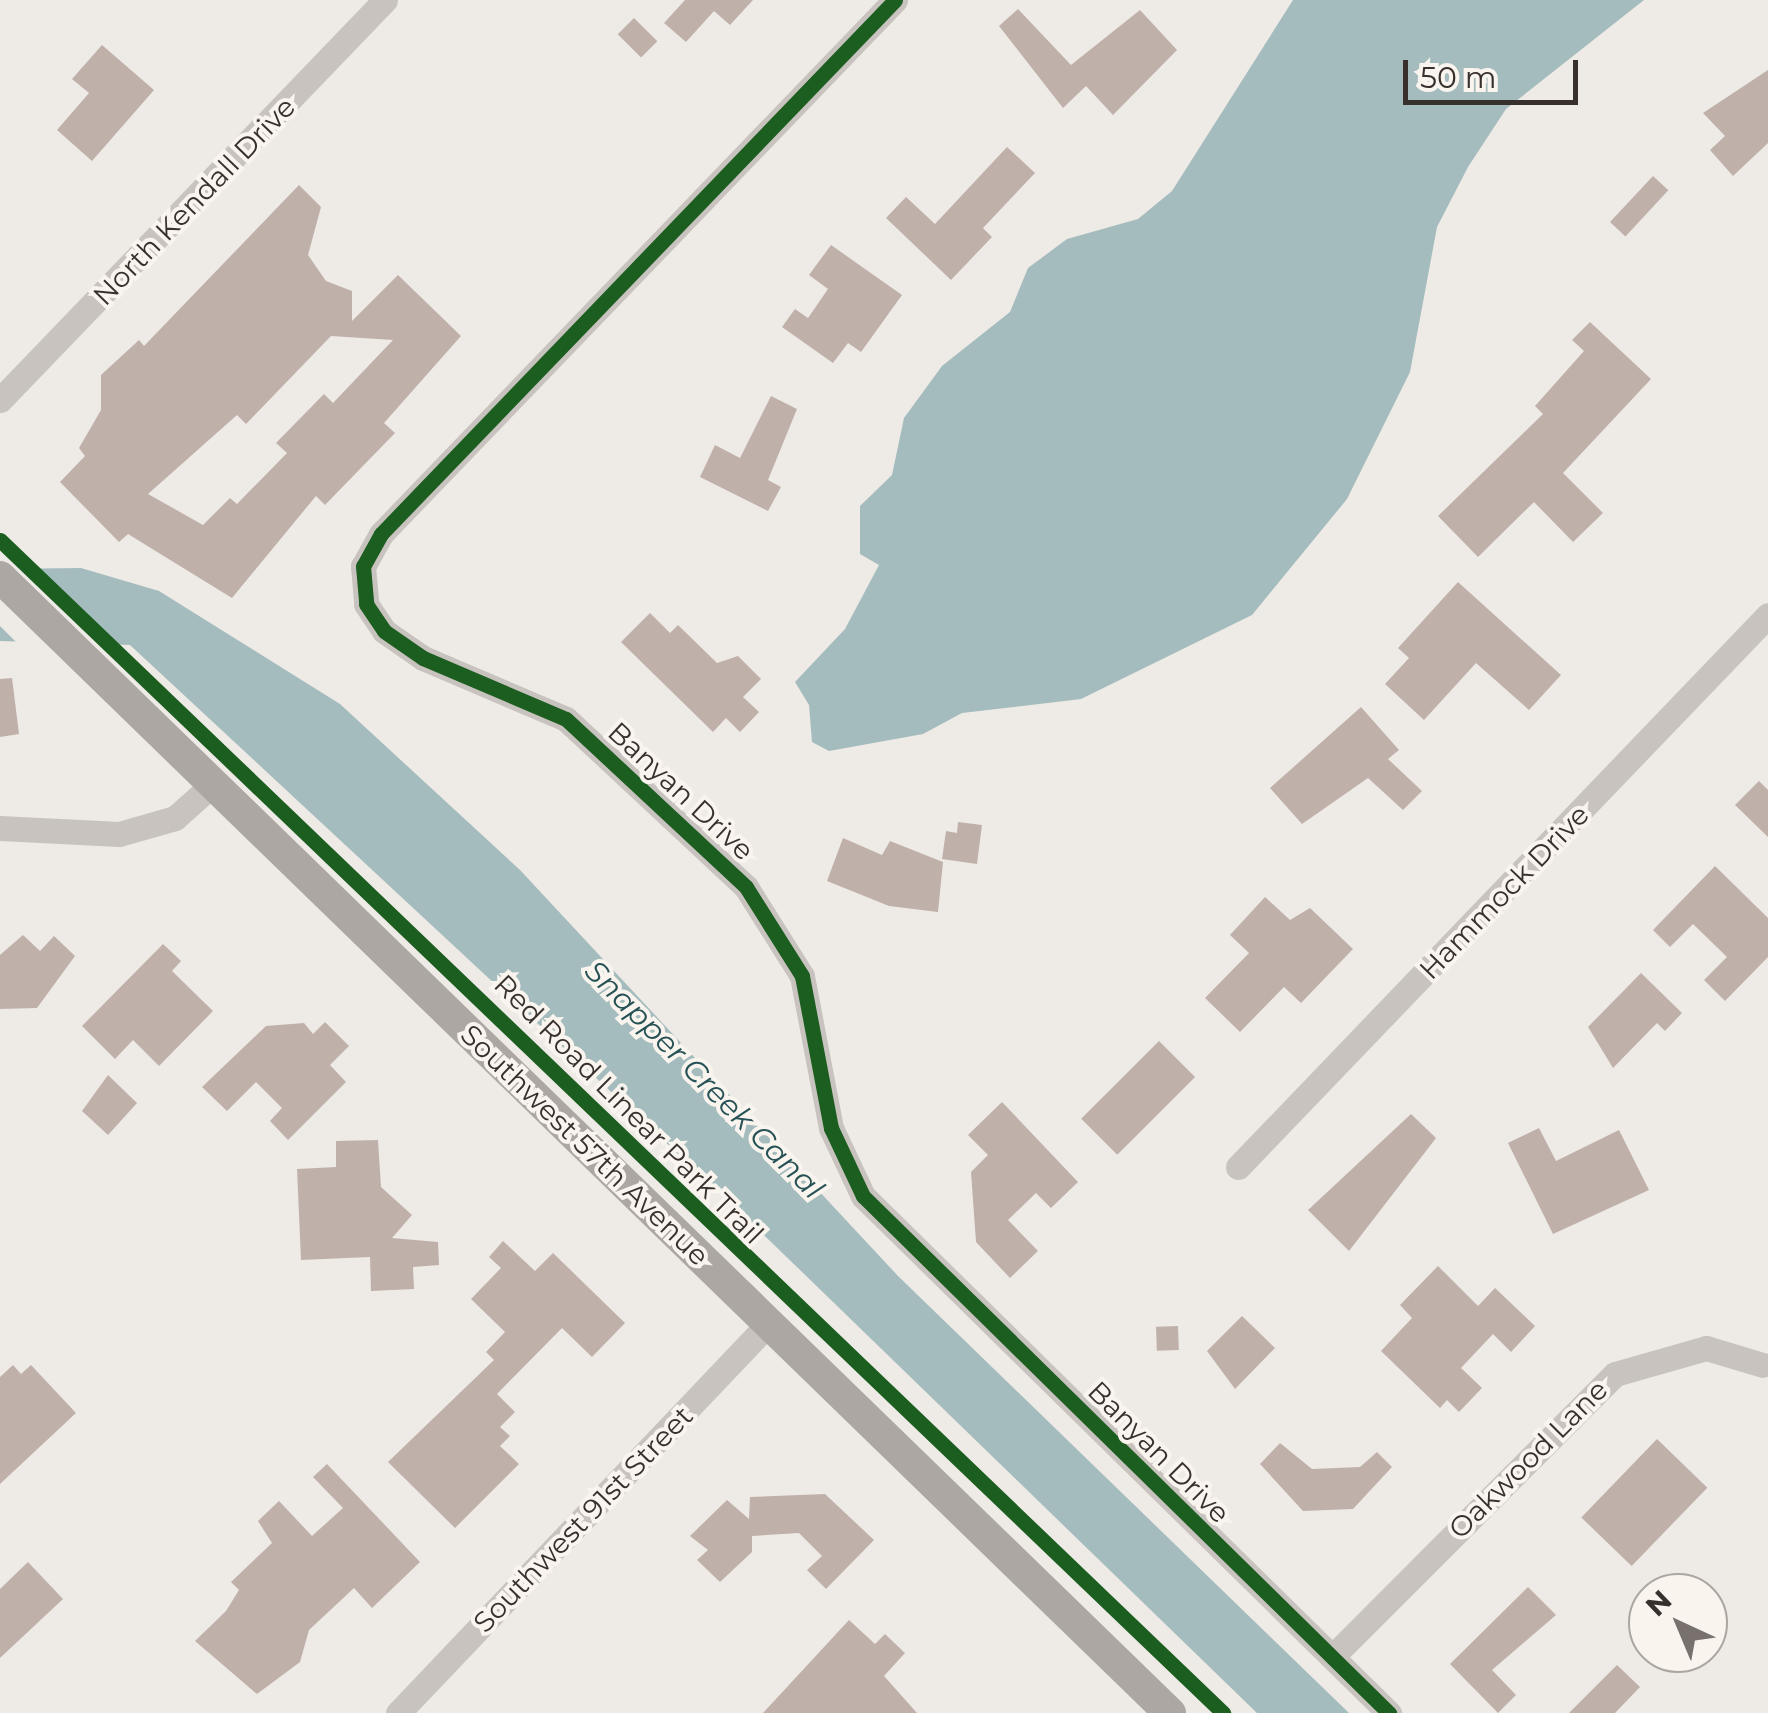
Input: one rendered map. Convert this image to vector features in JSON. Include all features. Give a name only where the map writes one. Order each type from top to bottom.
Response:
[{"type":"main road","name":"Southwest 57th Avenue","points":[[0,577],[1170,1713]]},
{"type":"street","name":"North Kendall Drive","points":[[0,400],[385,0]]},
{"type":"street","name":"Banyan Drive","points":[[895,0],[381,534],[363,566],[363,591],[377,623],[408,650],[566,719],[746,887],[802,976],[832,1128],[863,1196],[1389,1713]]},
{"type":"street","name":"Hammock Drive","points":[[1238,1168],[1768,615]]},
{"type":"street","points":[[0,828],[120,834],[175,818],[214,784]]},
{"type":"street","name":"Southwest 91st Street","points":[[398,1713],[768,1324]]},
{"type":"street","name":"Oakwood Lane","points":[[1332,1658],[1615,1374],[1706,1348],[1763,1365]]},
{"type":"water","points":[[1293,0],[1644,0],[1506,109],[1468,167],[1437,227],[1410,372],[1347,499],[1252,615],[1081,699],[962,713],[923,734],[829,751],[812,742],[809,705],[795,682],[845,629],[879,565],[860,554],[860,506],[892,475],[904,418],[942,366],[1010,312],[1028,268],[1067,239],[1138,219],[1172,191]]},
{"type":"water","name":"Snapper Creek Canal","points":[[81,568],[159,591],[340,704],[520,870],[898,1276],[1349,1713],[1257,1713],[734,1206],[130,645],[0,641],[0,569]]},
{"type":"pier","points":[[0,564],[29,564],[118,649],[21,647],[0,626]]},
{"type":"building","points":[[685,0],[753,0],[730,25],[714,11],[686,42],[664,23]]},
{"type":"building","points":[[1018,9],[1071,65],[1140,10],[1177,50],[1113,115],[1086,86],[1063,108],[999,26]]},
{"type":"building","points":[[634,18],[657,41],[641,58],[618,34]]},
{"type":"building","points":[[102,45],[154,90],[92,161],[57,130],[89,93],[72,79]]},
{"type":"building","points":[[1768,70],[1768,143],[1733,176],[1710,150],[1725,136],[1703,113]]},
{"type":"building","points":[[1007,147],[1035,173],[983,228],[992,237],[951,280],[886,218],[906,197],[935,224]]},
{"type":"building","points":[[1653,176],[1668,190],[1625,236],[1610,222]]},
{"type":"building","points":[[299,185],[321,207],[308,255],[326,281],[352,291],[352,321],[398,275],[461,336],[384,423],[395,433],[325,505],[316,496],[232,598],[128,534],[119,542],[60,482],[85,456],[79,448],[101,410],[101,375],[139,340],[144,346]],"holes":[[[331,336],[393,340],[333,403],[324,394],[276,443],[287,453],[237,504],[230,498],[203,525],[148,494],[237,415],[246,424]]]},
{"type":"building","points":[[831,245],[902,295],[861,352],[848,343],[833,363],[782,327],[795,309],[808,318],[828,289],[809,275]]},
{"type":"building","points":[[1590,322],[1651,379],[1563,473],[1603,513],[1573,542],[1534,502],[1478,557],[1438,516],[1543,414],[1535,406],[1584,351],[1572,340]]},
{"type":"building","points":[[771,396],[797,409],[768,480],[781,487],[768,511],[700,477],[715,445],[740,458]]},
{"type":"building","points":[[1458,582],[1561,675],[1529,710],[1476,663],[1424,720],[1385,684],[1409,658],[1398,648]]},
{"type":"building","points":[[650,613],[670,633],[678,625],[717,663],[738,656],[761,679],[743,697],[759,712],[740,732],[726,718],[713,732],[621,642]]},
{"type":"building","points":[[12,678],[19,734],[0,737],[0,679]]},
{"type":"building","points":[[1361,707],[1399,750],[1388,759],[1422,791],[1403,810],[1368,778],[1302,824],[1270,788]]},
{"type":"building","points":[[1759,781],[1768,790],[1768,837],[1735,805]]},
{"type":"building","points":[[958,822],[982,825],[977,864],[942,859],[946,831],[957,833]]},
{"type":"building","points":[[843,838],[882,855],[890,841],[943,862],[938,912],[889,906],[827,881]]},
{"type":"building","points":[[1715,866],[1768,918],[1768,957],[1725,1001],[1704,980],[1727,957],[1693,924],[1670,947],[1653,930]]},
{"type":"building","points":[[1265,897],[1290,920],[1310,908],[1353,949],[1301,1003],[1284,987],[1240,1032],[1205,998],[1249,953],[1230,935]]},
{"type":"building","points":[[23,935],[40,951],[54,936],[75,956],[37,1008],[0,1009],[0,955]]},
{"type":"building","points":[[163,944],[181,961],[172,971],[213,1011],[159,1066],[133,1040],[115,1059],[82,1026]]},
{"type":"building","points":[[1641,973],[1682,1013],[1665,1031],[1657,1023],[1613,1068],[1588,1027]]},
{"type":"building","points":[[325,1022],[349,1046],[330,1065],[346,1082],[288,1140],[270,1121],[282,1108],[256,1082],[227,1111],[202,1087],[266,1026],[304,1023],[313,1034]]},
{"type":"building","points":[[1159,1041],[1195,1077],[1117,1155],[1081,1119]]},
{"type":"building","points":[[108,1075],[137,1103],[108,1135],[82,1111]]},
{"type":"building","points":[[1002,1102],[1078,1182],[1051,1208],[1036,1193],[1008,1220],[1038,1251],[1010,1278],[976,1242],[971,1172],[988,1155],[968,1135]]},
{"type":"building","points":[[1411,1114],[1436,1138],[1349,1251],[1308,1210]]},
{"type":"building","points":[[1539,1128],[1556,1161],[1619,1130],[1649,1190],[1553,1234],[1508,1143]]},
{"type":"building","points":[[378,1140],[381,1187],[412,1215],[392,1238],[438,1242],[439,1265],[413,1267],[414,1289],[371,1291],[370,1257],[301,1260],[297,1169],[336,1167],[336,1141]]},
{"type":"building","points":[[503,1241],[535,1271],[553,1253],[625,1323],[592,1357],[562,1328],[497,1394],[515,1412],[500,1427],[510,1436],[500,1446],[519,1464],[455,1528],[388,1462],[494,1360],[486,1352],[505,1332],[471,1299],[501,1268],[489,1257]]},
{"type":"building","points":[[1438,1266],[1478,1306],[1495,1288],[1535,1326],[1511,1352],[1493,1334],[1461,1368],[1482,1388],[1459,1412],[1447,1400],[1440,1408],[1381,1351],[1412,1318],[1400,1305]]},
{"type":"building","points":[[1242,1316],[1275,1348],[1235,1389],[1207,1351]]},
{"type":"building","points":[[1178,1326],[1179,1350],[1157,1351],[1156,1327]]},
{"type":"building","points":[[13,1365],[21,1374],[31,1365],[76,1413],[0,1484],[0,1377]]},
{"type":"building","points":[[1657,1439],[1707,1488],[1632,1566],[1581,1517]]},
{"type":"building","points":[[1280,1443],[1312,1469],[1360,1467],[1377,1452],[1392,1467],[1353,1509],[1303,1511],[1260,1464]]},
{"type":"building","points":[[327,1464],[420,1562],[372,1608],[354,1588],[309,1630],[300,1662],[257,1694],[195,1641],[226,1611],[239,1590],[231,1582],[272,1543],[258,1521],[279,1501],[312,1536],[343,1508],[313,1477]]},
{"type":"building","points":[[825,1494],[874,1540],[826,1589],[807,1570],[822,1556],[799,1533],[752,1536],[752,1552],[720,1582],[697,1560],[708,1550],[690,1536],[727,1500],[749,1519],[750,1497]]},
{"type":"building","points":[[28,1562],[63,1599],[0,1658],[0,1589]]},
{"type":"building","points":[[1528,1587],[1556,1615],[1492,1670],[1516,1695],[1498,1713],[1450,1664]]},
{"type":"building","points":[[849,1620],[875,1644],[885,1634],[905,1653],[884,1676],[917,1713],[763,1713]]},
{"type":"building","points":[[1617,1665],[1640,1687],[1615,1713],[1569,1713]]},
{"type":"cycle path","points":[[895,0],[381,534],[363,566],[366,604],[384,631],[423,658],[566,719],[746,887],[802,976],[831,1128],[863,1196],[1389,1713]]},
{"type":"cycle path","name":"Red Road Linear Park Trail","points":[[0,540],[1223,1713]]}]
